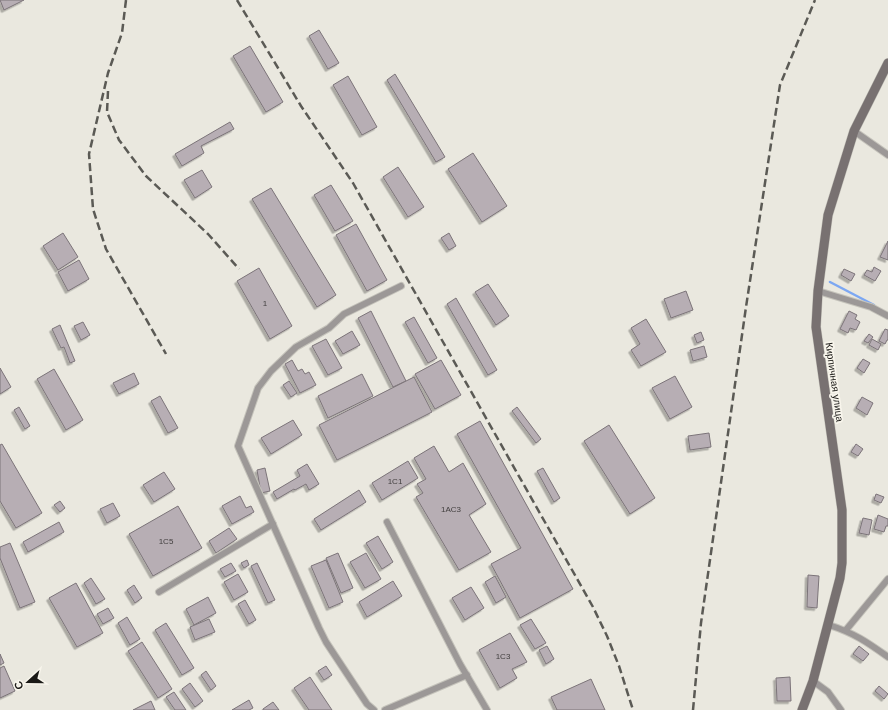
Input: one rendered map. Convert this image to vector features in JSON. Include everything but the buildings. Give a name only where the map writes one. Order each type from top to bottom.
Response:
[{"type":"street","name":"Кирпичная улица","points":[[802,710],[813,682],[829,624],[842,563],[842,510],[816,327],[818,292],[828,215],[854,131],[888,63]]},
{"type":"street","points":[[854,131],[888,155]]},
{"type":"street","points":[[374,710],[367,704],[326,642],[238,446],[258,388],[271,370],[296,347],[329,328],[344,314],[401,286]]},
{"type":"street","points":[[818,292],[871,306],[888,316]]},
{"type":"street","points":[[387,522],[467,675],[487,710]]},
{"type":"street","points":[[158,592],[273,524]]},
{"type":"street","points":[[846,630],[888,579]]},
{"type":"street","points":[[829,624],[858,636],[888,658]]},
{"type":"street","points":[[385,710],[467,675]]},
{"type":"street","points":[[813,682],[828,692],[841,710]]},
{"type":"waterway","points":[[830,282],[874,305]]},
{"type":"railway","points":[[126,0],[122,33],[108,73],[89,154],[93,209],[106,249],[166,354]]},
{"type":"railway","points":[[237,0],[301,106],[353,183],[593,607],[619,666],[633,710]]},
{"type":"railway","points":[[693,710],[701,623],[746,307],[780,85],[815,0]]},
{"type":"railway","points":[[108,91],[107,112],[119,140],[146,176],[208,234],[239,269]]}]
